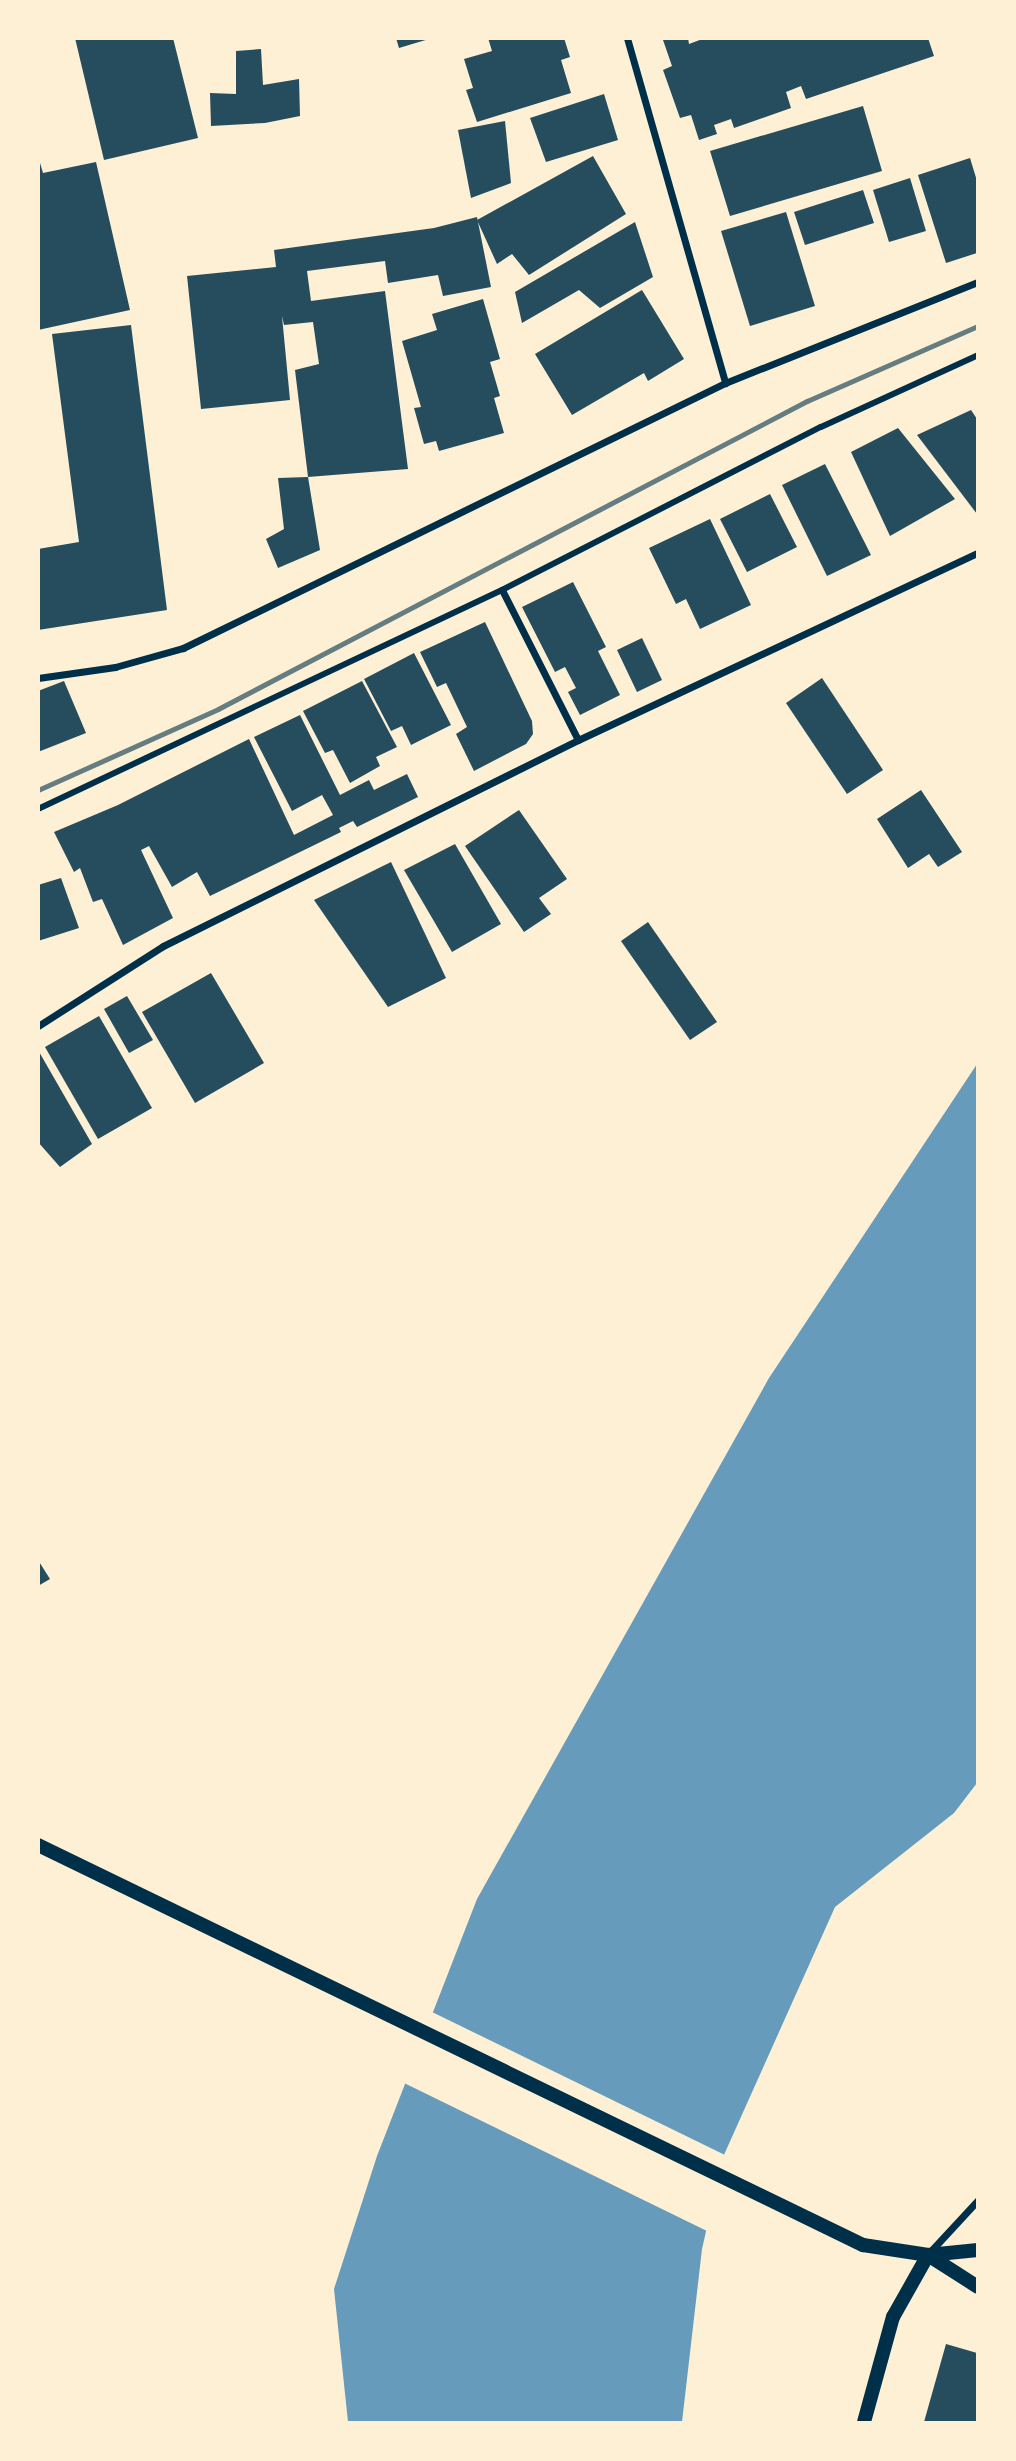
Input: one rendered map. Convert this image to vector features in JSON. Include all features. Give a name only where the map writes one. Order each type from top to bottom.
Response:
[{"type":"main road","points":[[38,1845],[863,2245],[928,2255],[978,2250]]},
{"type":"main road","points":[[928,2255],[978,2287]]},
{"type":"main road","points":[[864,2423],[893,2317],[928,2255]]},
{"type":"street","points":[[627,38],[725,383]]},
{"type":"street","points":[[38,678],[115,667],[183,648],[725,383],[978,282]]},
{"type":"street","points":[[38,809],[502,590],[821,427],[978,355]]},
{"type":"street","points":[[38,1026],[163,946],[578,740],[977,554]]},
{"type":"street","points":[[502,590],[578,740]]},
{"type":"street","points":[[928,2255],[978,2200]]},
{"type":"water","points":[[977,1064],[977,1783],[954,1813],[835,1907],[723,2157],[702,2249],[682,2422],[348,2422],[334,2289],[377,2156],[477,1899],[769,1378]]},
{"type":"pier","points":[[430,2011],[727,2156],[709,2232],[402,2082]]},
{"type":"building","points":[[75,38],[173,38],[198,138],[104,160]]},
{"type":"building","points":[[396,38],[429,38],[429,39],[399,48]]},
{"type":"building","points":[[488,38],[564,38],[570,57],[561,60],[571,93],[477,122],[466,90],[473,88],[464,59],[492,51]]},
{"type":"building","points":[[688,38],[689,44],[705,38],[928,38],[934,56],[806,99],[801,86],[786,92],[791,108],[734,128],[731,119],[714,125],[717,134],[699,140],[691,115],[680,118],[663,70],[672,66],[663,40]]},
{"type":"building","points":[[261,49],[263,85],[299,79],[300,116],[265,123],[211,126],[210,93],[236,94],[236,51]]},
{"type":"building","points":[[604,94],[618,140],[546,162],[530,118]]},
{"type":"building","points":[[863,106],[882,171],[730,216],[710,151]]},
{"type":"building","points":[[505,121],[511,183],[471,198],[458,130]]},
{"type":"building","points":[[38,156],[43,173],[96,162],[130,310],[38,330]]},
{"type":"building","points":[[593,156],[626,214],[529,275],[512,254],[497,264],[477,220]]},
{"type":"building","points":[[970,158],[977,181],[977,253],[946,263],[918,175]]},
{"type":"building","points":[[910,178],[926,231],[889,242],[873,190]]},
{"type":"building","points":[[863,190],[874,223],[805,245],[794,212]]},
{"type":"building","points":[[786,212],[815,306],[750,326],[721,231]]},
{"type":"building","points":[[477,217],[491,287],[443,296],[438,275],[388,283],[385,261],[307,271],[311,301],[385,291],[408,469],[308,477],[295,370],[319,364],[313,322],[284,325],[282,316],[290,400],[201,409],[187,276],[276,267],[274,250],[434,228]]},
{"type":"building","points":[[635,222],[653,277],[600,308],[579,290],[522,323],[515,292]]},
{"type":"building","points":[[642,290],[684,359],[648,381],[644,373],[572,415],[535,354]]},
{"type":"building","points":[[483,299],[500,359],[490,362],[500,396],[494,398],[504,433],[439,451],[436,441],[424,444],[414,408],[421,407],[402,341],[437,330],[432,314]]},
{"type":"building","points":[[131,325],[167,610],[38,630],[38,549],[79,542],[52,334]]},
{"type":"building","points":[[971,410],[977,419],[977,514],[917,435]]},
{"type":"building","points":[[898,428],[955,499],[890,536],[851,452]]},
{"type":"building","points":[[825,464],[871,555],[827,576],[782,485]]},
{"type":"building","points":[[308,477],[320,550],[278,568],[266,539],[284,529],[278,478]]},
{"type":"building","points":[[770,494],[797,547],[747,572],[720,519]]},
{"type":"building","points":[[710,519],[751,605],[700,629],[686,599],[676,604],[649,548]]},
{"type":"building","points":[[573,582],[606,647],[598,651],[620,695],[580,715],[568,692],[576,688],[565,667],[555,672],[522,607]]},
{"type":"building","points":[[485,622],[532,721],[533,734],[526,744],[474,771],[456,734],[467,727],[446,683],[437,687],[420,652]]},
{"type":"building","points":[[642,638],[662,680],[637,692],[617,650]]},
{"type":"building","points":[[414,653],[451,725],[411,745],[402,726],[391,731],[364,679]]},
{"type":"building","points":[[822,678],[883,770],[847,794],[786,703]]},
{"type":"building","points":[[64,681],[86,733],[38,752],[38,691]]},
{"type":"building","points":[[362,681],[397,747],[376,757],[380,766],[350,783],[333,750],[325,753],[303,711]]},
{"type":"building","points":[[300,715],[340,795],[369,780],[374,790],[407,774],[418,797],[357,827],[353,821],[339,828],[341,832],[210,896],[197,872],[172,887],[149,846],[141,850],[173,918],[123,945],[102,899],[93,902],[80,868],[74,872],[54,832],[118,805],[249,739],[294,835],[333,815],[322,795],[292,811],[254,737]]},
{"type":"building","points":[[921,790],[962,852],[938,867],[929,854],[908,868],[877,819]]},
{"type":"building","points":[[519,810],[567,879],[539,898],[551,914],[524,932],[465,846]]},
{"type":"building","points":[[455,844],[501,924],[452,952],[404,870]]},
{"type":"building","points":[[391,862],[446,978],[388,1007],[314,900]]},
{"type":"building","points":[[61,878],[79,928],[38,941],[38,885]]},
{"type":"building","points":[[648,922],[717,1022],[690,1040],[621,941]]},
{"type":"building","points":[[211,973],[264,1063],[195,1103],[142,1012]]},
{"type":"building","points":[[127,996],[153,1040],[129,1053],[104,1009]]},
{"type":"building","points":[[99,1016],[152,1108],[98,1139],[45,1047]]},
{"type":"building","points":[[38,1050],[92,1144],[60,1167],[38,1142]]},
{"type":"building","points":[[38,1560],[50,1579],[38,1586]]},
{"type":"building","points":[[946,2344],[977,2353],[977,2422],[924,2422]]},
{"type":"railway","points":[[38,790],[218,709],[807,401],[978,326]]}]
